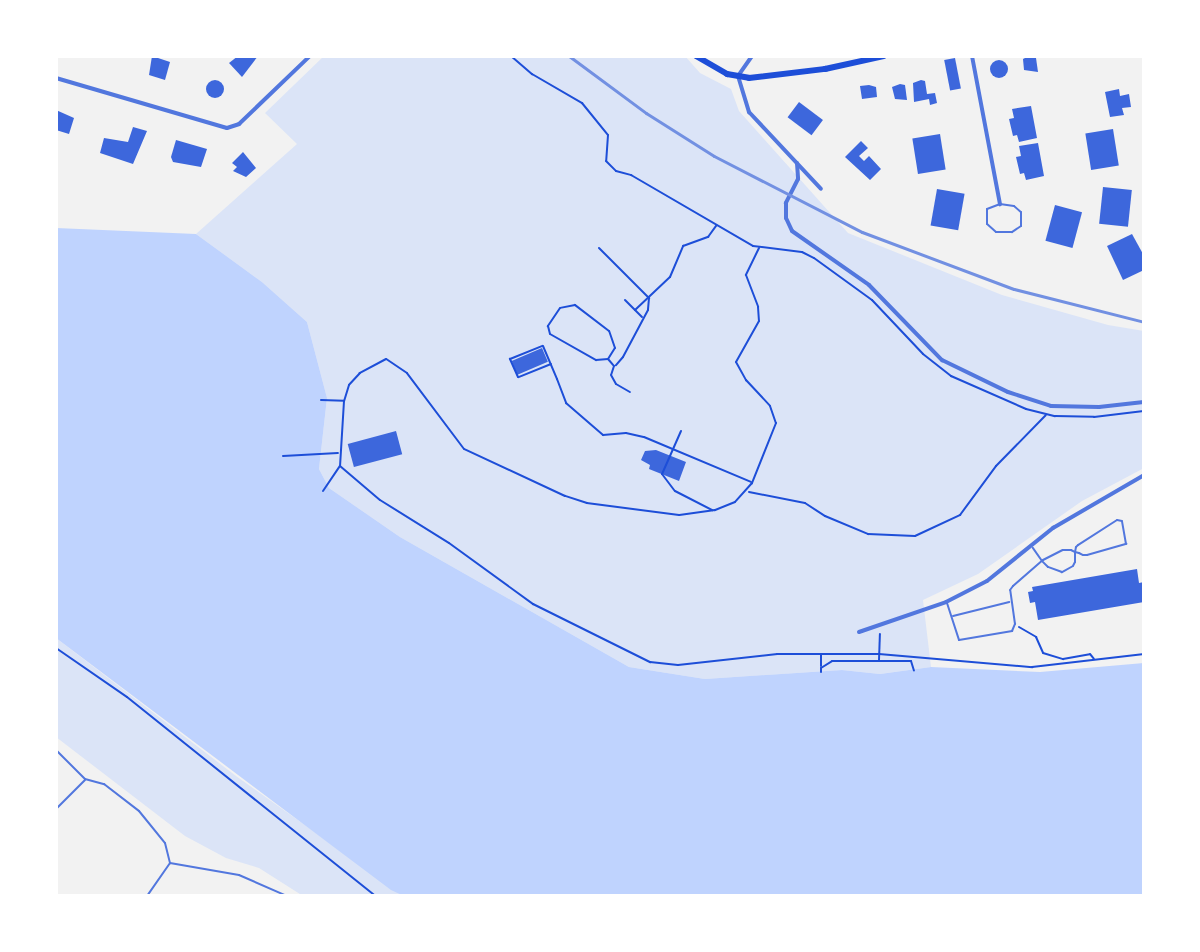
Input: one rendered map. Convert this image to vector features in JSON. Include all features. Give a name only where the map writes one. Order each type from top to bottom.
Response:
[{"type":"main road","points":[[696,56],[710,67],[738,76],[780,76],[884,56]]},
{"type":"street","points":[[56,78],[227,128],[239,124],[310,56]]},
{"type":"street","points":[[752,56],[738,76],[749,112],[821,189]]},
{"type":"street","points":[[972,56],[1000,204]]},
{"type":"street","points":[[797,163],[798,179],[786,203],[786,218],[792,231],[869,285],[942,360],[1008,392],[1051,406],[1099,407],[1144,402]]},
{"type":"street","points":[[859,632],[946,602],[987,581],[1069,517],[1144,475]]},
{"type":"lane","points":[[1000,204],[1014,206],[1021,212],[1021,226],[1012,232],[996,232],[987,224],[987,209],[1000,204]]},
{"type":"lane","points":[[946,602],[956,637],[963,642],[1012,631],[1015,624],[1011,601],[1013,586],[1042,561],[1056,552],[1075,552],[1087,555],[1125,546],[1122,521],[1117,520],[1078,545],[1075,552],[1075,562],[1066,571],[1053,570],[1042,561],[1031,545]]},
{"type":"lane","points":[[952,617],[1011,601]]},
{"type":"lane","points":[[56,750],[85,779],[104,784],[139,811],[165,843],[170,863],[147,896]]},
{"type":"lane","points":[[56,809],[85,779]]},
{"type":"lane","points":[[170,863],[239,875],[287,896]]},
{"type":"path","points":[[511,56],[532,74],[582,103],[608,135],[605,154],[612,168],[631,175],[759,248],[802,252],[814,258],[863,292],[923,354],[951,376],[1047,414],[1076,417],[1144,411]]},
{"type":"path","points":[[607,173],[612,168]]},
{"type":"path","points":[[635,310],[670,277],[683,246],[708,237],[717,225]]},
{"type":"path","points":[[599,248],[649,298]]},
{"type":"path","points":[[323,491],[340,466],[344,401],[354,379],[386,359],[407,373],[455,440],[484,459],[587,503],[679,515],[712,510],[735,502],[752,483],[775,434],[774,415],[736,362],[759,321],[758,307],[746,275],[759,248]]},
{"type":"path","points":[[630,392],[613,379],[614,366],[623,357],[643,318],[649,298]]},
{"type":"path","points":[[625,300],[643,318]]},
{"type":"path","points":[[575,305],[609,331],[615,348],[608,359],[596,360],[550,334],[548,326],[560,308],[575,305]]},
{"type":"path","points":[[551,364],[518,377],[510,359],[543,346],[551,364],[569,407],[603,435],[635,434],[752,483]]},
{"type":"path","points":[[608,359],[614,366]]},
{"type":"path","points":[[321,400],[344,401]]},
{"type":"path","points":[[747,491],[805,503],[825,516],[868,534],[915,536],[960,515],[996,466],[1047,414]]},
{"type":"path","points":[[681,431],[662,474],[675,491],[712,510]]},
{"type":"path","points":[[283,456],[339,453]]},
{"type":"path","points":[[340,466],[380,500],[449,543],[533,604],[629,654],[678,665],[723,657],[879,654],[1032,667],[1144,654]]},
{"type":"path","points":[[1015,624],[1036,637],[1043,653],[1063,659],[1090,654],[1094,660]]},
{"type":"path","points":[[879,661],[880,626]]},
{"type":"path","points":[[56,648],[127,697],[375,896]]},
{"type":"path","points":[[821,654],[821,672]]},
{"type":"path","points":[[821,668],[832,661],[911,661],[914,669],[916,655]]},
{"type":"shaded area","points":[[324,56],[685,56],[700,73],[731,89],[739,111],[848,233],[1002,295],[1108,325],[1144,331],[1144,468],[1082,501],[978,574],[923,600],[931,667],[880,674],[842,670],[705,679],[629,667],[400,537],[329,488],[319,469],[327,398],[307,322],[262,282],[196,234],[297,144],[265,113]]},
{"type":"shaded area","points":[[56,638],[236,776],[404,896],[303,896],[259,868],[226,858],[185,836],[56,737]]},
{"type":"water","points":[[56,228],[196,234],[262,282],[307,322],[327,398],[319,469],[329,488],[400,537],[629,667],[705,679],[842,670],[880,674],[931,667],[1040,672],[1144,663],[1144,896],[404,896],[391,890],[56,638]]},
{"type":"building","points":[[152,56],[170,62],[165,80],[149,75]]},
{"type":"building","points":[[238,56],[258,56],[242,77],[229,63]]},
{"type":"building","points":[[955,58],[961,88],[950,91],[944,60]]},
{"type":"building","points":[[1036,58],[1038,72],[1024,70],[1023,59]]},
{"type":"building","points":[[999,60],[1008,69],[999,78],[990,69]]},
{"type":"building","points":[[211,80],[219,80],[224,89],[222,96],[211,98],[206,93],[206,85]]},
{"type":"building","points":[[925,81],[927,94],[935,93],[937,103],[930,105],[929,99],[914,102],[913,83]]},
{"type":"building","points":[[905,85],[907,100],[895,99],[892,87]]},
{"type":"building","points":[[860,86],[876,87],[877,97],[862,99]]},
{"type":"building","points":[[1119,89],[1120,96],[1129,94],[1131,107],[1122,108],[1124,115],[1110,117],[1105,92]]},
{"type":"building","points":[[799,102],[823,120],[812,135],[788,117]]},
{"type":"building","points":[[1031,106],[1037,138],[1019,142],[1017,135],[1013,136],[1009,119],[1014,118],[1012,109]]},
{"type":"building","points":[[56,110],[74,118],[69,134],[56,130]]},
{"type":"building","points":[[133,127],[147,131],[133,164],[100,153],[104,138],[128,142]]},
{"type":"building","points":[[1113,129],[1119,166],[1091,170],[1085,133]]},
{"type":"building","points":[[940,134],[946,170],[918,174],[912,138]]},
{"type":"building","points":[[176,140],[207,149],[201,167],[173,162],[171,157]]},
{"type":"building","points":[[861,141],[868,148],[859,156],[864,161],[869,156],[881,169],[870,180],[845,157]]},
{"type":"building","points":[[1038,143],[1044,176],[1026,180],[1024,173],[1020,174],[1016,157],[1021,156],[1019,146]]},
{"type":"building","points":[[243,152],[256,168],[246,177],[233,171],[237,167],[232,163]]},
{"type":"building","points":[[1103,187],[1132,190],[1128,227],[1099,224]]},
{"type":"building","points":[[937,189],[965,194],[958,230],[931,225]]},
{"type":"building","points":[[1055,205],[1082,212],[1072,248],[1045,241]]},
{"type":"building","points":[[1132,234],[1143,254],[1144,270],[1123,280],[1107,246]]},
{"type":"building","points":[[542,348],[548,362],[517,375],[512,361]]},
{"type":"building","points":[[396,431],[402,454],[354,467],[348,444]]},
{"type":"building","points":[[656,450],[686,462],[679,481],[649,469],[650,465],[641,460],[645,451]]},
{"type":"building","points":[[1137,569],[1139,583],[1144,582],[1144,602],[1038,620],[1035,602],[1030,603],[1028,592],[1033,591],[1032,587]]},
{"type":"railway","points":[[569,56],[646,113],[714,156],[862,232],[1014,289],[1144,322]]}]
